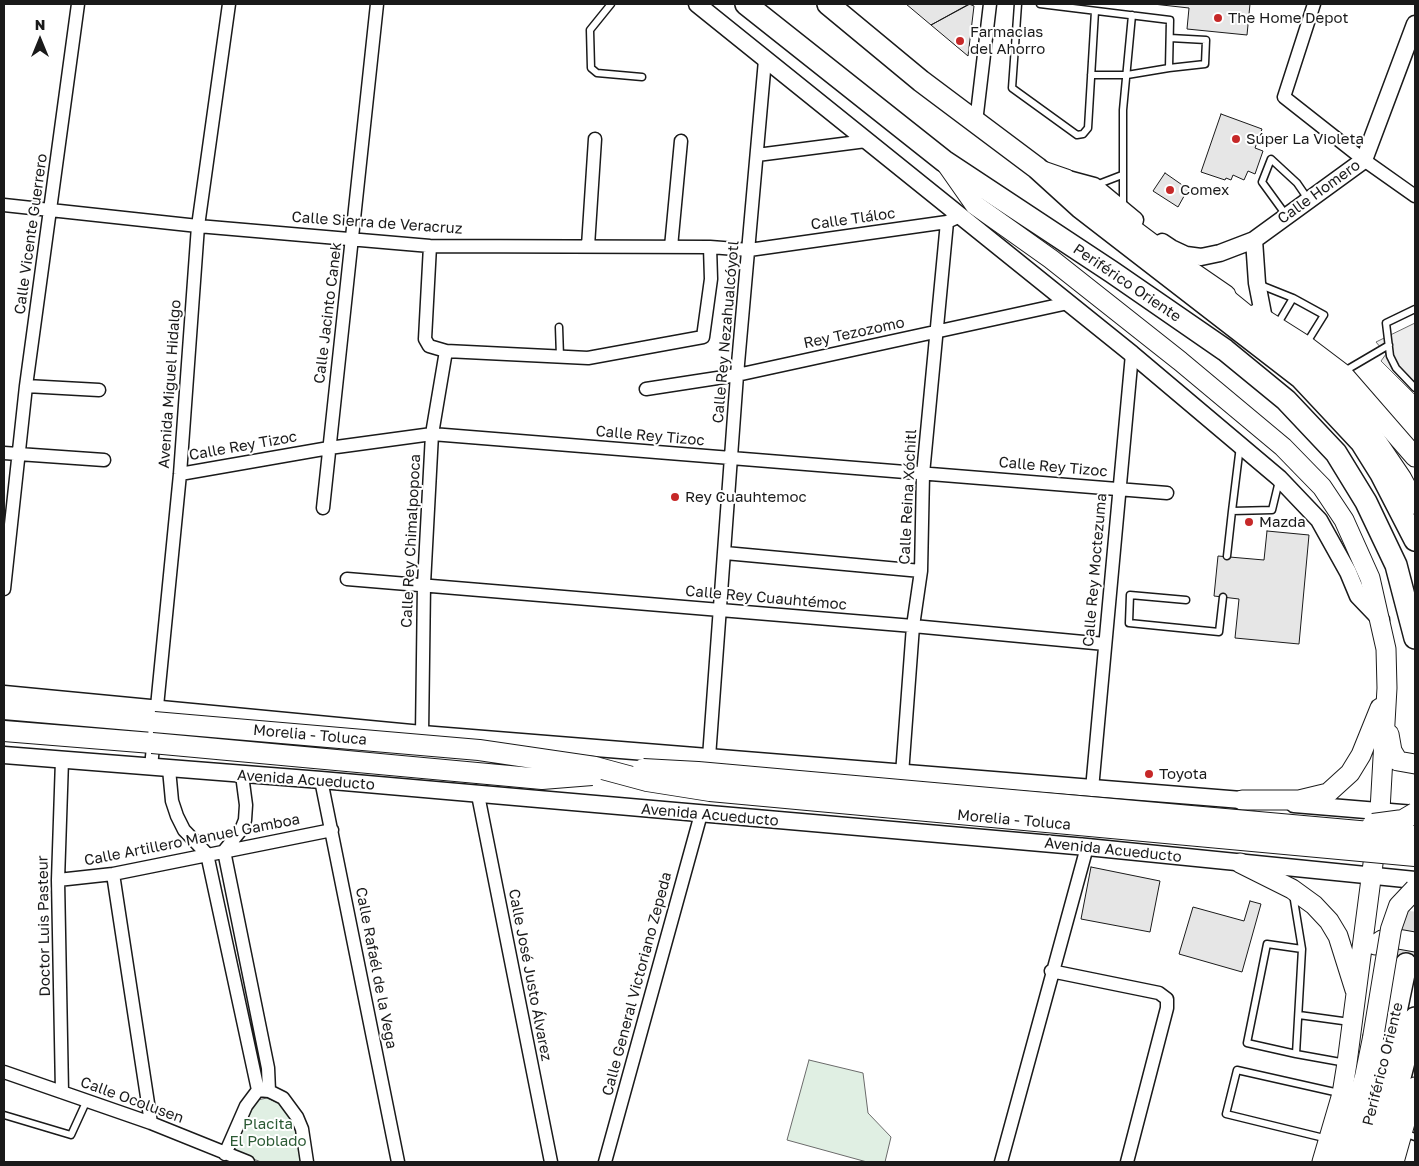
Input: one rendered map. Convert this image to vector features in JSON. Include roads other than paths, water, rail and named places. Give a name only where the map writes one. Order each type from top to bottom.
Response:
[{"type":"highway","name":"Periférico Oriente","points":[[746,4],[944,161],[1217,345],[1286,400],[1336,453],[1366,502],[1396,565],[1415,638]]},
{"type":"highway","name":"Periférico Oriente","points":[[828,4],[922,81],[1037,168],[1081,208],[1294,372],[1320,396],[1361,442],[1381,474],[1415,540]]},
{"type":"highway","name":"Periférico Oriente","points":[[1356,1162],[1388,1050],[1406,964]]},
{"type":"highway","name":"Periférico Oriente","points":[[1376,1162],[1415,1018]]},
{"type":"main road","points":[[944,161],[975,204],[1051,259],[1187,367],[1283,446],[1315,480],[1344,520],[1370,578],[1386,649],[1392,751],[1398,761],[1415,764]]},
{"type":"main road","points":[[1037,168],[1066,179],[1213,288],[1331,384],[1362,420],[1401,478],[1415,504]]},
{"type":"main road","points":[[1213,288],[1305,345],[1342,373],[1415,457]]},
{"type":"main road","points":[[1242,800],[1300,800],[1328,794],[1350,773],[1362,755],[1387,688]]},
{"type":"main road","points":[[1322,1162],[1342,1094],[1354,1022],[1380,810],[1387,688]]},
{"type":"main road","name":"Morelia - Toluca","points":[[4,709],[155,715],[480,750],[595,767],[647,781],[710,791],[1415,856]]},
{"type":"main road","name":"Morelia - Toluca","points":[[4,731],[542,779],[645,769],[698,772],[1258,820],[1415,836]]},
{"type":"main road","points":[[1258,820],[1369,824],[1403,820],[1415,813]]},
{"type":"main road","points":[[1240,863],[1292,889],[1314,905],[1329,921],[1338,936],[1357,999]]},
{"type":"main road","points":[[1339,1162],[1365,1077],[1391,929],[1399,906],[1415,889]]},
{"type":"main road","points":[[1362,958],[1382,940],[1398,939],[1415,942]]},
{"type":"main road","points":[[1394,1162],[1409,1135],[1415,1087]]},
{"type":"street","name":"Calle Vicente Guerrero","points":[[4,589],[17,454],[78,4]]},
{"type":"street","name":"Avenida Miguel Hidalgo","points":[[151,767],[180,474],[198,226],[229,4]]},
{"type":"street","name":"Calle Jacinto Canek","points":[[323,508],[377,4]]},
{"type":"street","points":[[697,4],[866,140],[953,219],[1001,250],[1068,303],[1132,354],[1279,478],[1319,520],[1348,572],[1358,596],[1381,620]]},
{"type":"street","points":[[976,122],[990,4]]},
{"type":"street","points":[[1314,4],[1284,97],[1364,160],[1415,196]]},
{"type":"street","name":"Calle Homero","points":[[1066,179],[1094,186],[1171,248],[1186,255],[1201,257],[1220,253],[1254,240],[1364,160],[1415,24]]},
{"type":"street","name":"Calle Rey Nezahualcóyotl","points":[[709,758],[737,375],[765,60]]},
{"type":"street","points":[[588,246],[595,139]]},
{"type":"street","points":[[757,155],[866,140]]},
{"type":"street","points":[[671,247],[681,141]]},
{"type":"street","points":[[975,204],[1001,250]]},
{"type":"street","name":"Calle Sierra de Veracruz","points":[[4,205],[51,208],[198,226],[430,246],[710,247],[749,250]]},
{"type":"street","name":"Calle Tláloc","points":[[749,250],[953,219]]},
{"type":"street","name":"Calle Reina Xóchitl","points":[[902,774],[913,626],[921,571],[924,474],[937,332],[953,219]]},
{"type":"street","points":[[1254,240],[1257,283],[1270,323]]},
{"type":"street","points":[[430,246],[425,339],[429,346],[446,350],[588,358],[703,337],[711,279],[710,247]]},
{"type":"street","name":"Rey Tezozomo","points":[[646,389],[737,375],[1068,303]]},
{"type":"street","name":"Calle Rey Chimalpopoca","points":[[422,734],[424,584],[432,434],[446,350]]},
{"type":"street","name":"Calle Rey Moctezuma","points":[[1092,789],[1132,354]]},
{"type":"street","points":[[26,386],[99,390]]},
{"type":"street","name":"Calle Rey Tizoc","points":[[180,474],[329,448],[432,434],[1167,493]]},
{"type":"street","points":[[4,453],[104,460]]},
{"type":"street","points":[[725,553],[921,571]]},
{"type":"street","name":"Calle Rey Cuauhtémoc","points":[[347,580],[424,584],[1105,644]]},
{"type":"street","points":[[4,694],[155,715],[422,734],[902,774],[1415,813]]},
{"type":"street","name":"Avenida Acueducto","points":[[4,755],[322,780],[1087,847],[1415,880]]},
{"type":"street","name":"Doctor Luis Pasteur","points":[[62,760],[58,880],[62,1092]]},
{"type":"street","points":[[169,769],[172,801],[177,816],[184,830],[207,854],[263,1091]]},
{"type":"street","points":[[225,1154],[246,1106],[263,1091],[268,1068],[224,851],[241,830],[245,820],[246,805],[242,775]]},
{"type":"street","name":"Calle Rafaél de la Vega","points":[[322,780],[398,1162]]},
{"type":"street","name":"Calle José Justo Álvarez","points":[[478,795],[551,1162]]},
{"type":"street","points":[[1341,873],[1362,859],[1368,844],[1366,828],[1350,808]]},
{"type":"street","name":"Calle General Victoriano Zepeda","points":[[605,1162],[701,814]]},
{"type":"street","name":"Calle Artillero Manuel Gamboa","points":[[58,880],[113,874],[332,830]]},
{"type":"street","points":[[1001,1162],[1087,847]]},
{"type":"street","points":[[113,874],[151,1123]]},
{"type":"street","points":[[1052,971],[1159,993],[1167,998],[1168,1008],[1128,1162]]},
{"type":"street","name":"Calle Ocolusen","points":[[4,1072],[151,1123],[248,1162]]},
{"type":"street","points":[[263,1091],[283,1098],[297,1117],[302,1129],[307,1162]]},
{"type":"lane","points":[[611,4],[590,30],[591,68],[597,72],[642,77]]},
{"type":"lane","points":[[1018,4],[1012,88],[1077,135],[1083,134],[1088,128],[1094,11]]},
{"type":"lane","points":[[1040,4],[1170,20],[1169,68]]},
{"type":"lane","points":[[1123,210],[1123,110],[1132,15]]},
{"type":"lane","points":[[1090,75],[1127,75],[1204,64],[1206,40],[1170,38]]},
{"type":"lane","points":[[1287,216],[1262,182],[1271,159],[1297,183],[1309,200]]},
{"type":"lane","points":[[1094,186],[1122,175]]},
{"type":"lane","points":[[1257,283],[1293,298],[1324,316],[1305,345]]},
{"type":"lane","points":[[1270,323],[1293,298]]},
{"type":"lane","points":[[1415,309],[1386,323],[1389,345],[1396,368],[1415,388]]},
{"type":"lane","points":[[559,327],[560,357]]},
{"type":"lane","points":[[1342,373],[1389,345]]},
{"type":"lane","points":[[1227,556],[1240,445]]},
{"type":"lane","points":[[1232,511],[1272,510],[1279,478]]},
{"type":"lane","points":[[1186,600],[1130,595],[1129,623],[1219,632],[1223,597]]},
{"type":"lane","points":[[1292,889],[1302,949],[1296,1054]]},
{"type":"lane","points":[[1302,949],[1267,944],[1247,1043],[1347,1064]]},
{"type":"lane","points":[[1299,1015],[1354,1022]]},
{"type":"lane","points":[[1329,1139],[1226,1114],[1237,1070],[1342,1094]]},
{"type":"lane","points":[[4,1114],[71,1135],[87,1100]]},
{"type":"tunnel","points":[[1406,964],[1415,878]]},
{"type":"place","name":"The Home Depot","points":[[1218,18]]},
{"type":"place","name":"Farmacias del Ahorro","points":[[960,41]]},
{"type":"place","name":"Súper La Violeta","points":[[1236,139]]},
{"type":"place","name":"Comex","points":[[1170,190]]},
{"type":"place","name":"Rey Cuauhtemoc","points":[[675,497]]},
{"type":"place","name":"Mazda","points":[[1249,522]]},
{"type":"place","name":"Toyota","points":[[1149,774]]},
{"type":"park label","name":"Placita El Poblado","points":[[268,1132]]}]
